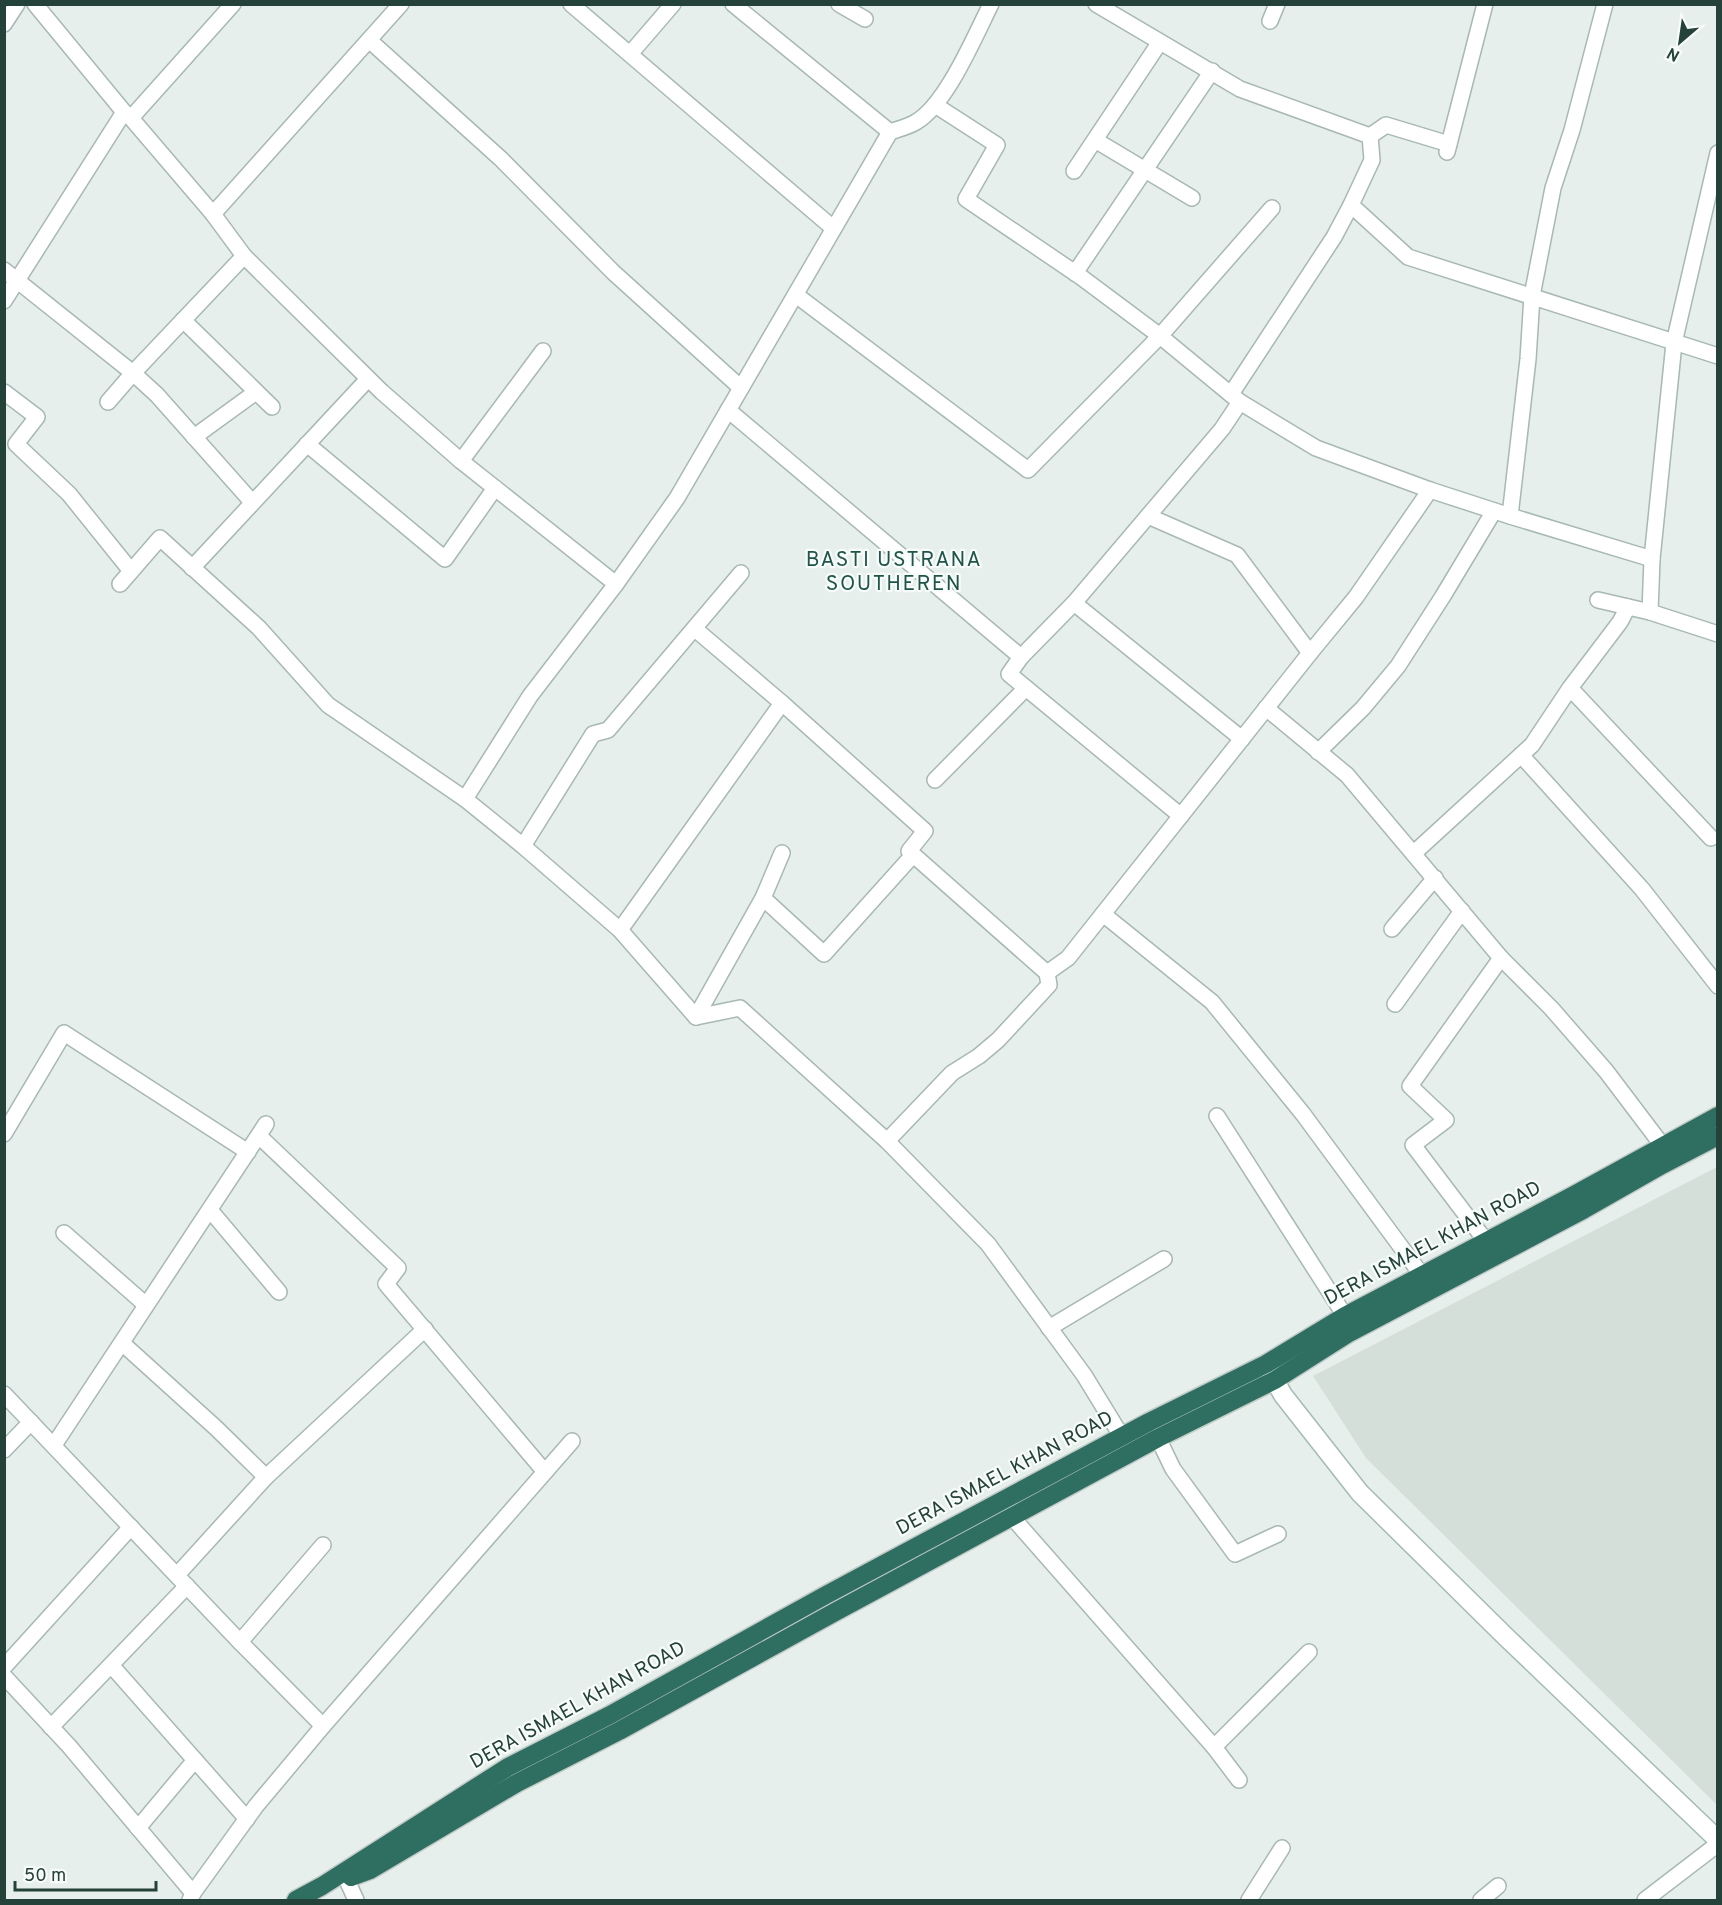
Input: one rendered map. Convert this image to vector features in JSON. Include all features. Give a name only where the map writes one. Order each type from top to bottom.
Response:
[{"type":"highway","name":"DERA ISMAEL KHAN ROAD","points":[[322,1886],[370,1870],[517,1783],[619,1731],[723,1672],[1158,1438],[1271,1372],[1345,1316],[1718,1116]]},
{"type":"highway","name":"DERA ISMAEL KHAN ROAD","points":[[296,1900],[322,1886],[508,1767],[610,1715],[826,1595],[1122,1437],[1271,1372],[1349,1333],[1718,1136]]},
{"type":"street","points":[[4,24],[17,4]]},
{"type":"street","points":[[4,301],[127,115],[233,4]]},
{"type":"street","points":[[213,214],[401,4]]},
{"type":"street","points":[[570,4],[833,228]]},
{"type":"street","points":[[630,54],[673,4]]},
{"type":"street","points":[[733,4],[890,132]]},
{"type":"street","points":[[839,4],[865,20]]},
{"type":"street","points":[[465,799],[530,696],[616,584],[677,498],[890,132],[917,122],[935,105],[962,65],[991,4]]},
{"type":"street","points":[[1096,4],[1240,89],[1370,136]]},
{"type":"street","points":[[1270,21],[1277,4]]},
{"type":"street","points":[[1370,136],[1386,125],[1448,148],[1485,4]]},
{"type":"street","points":[[1510,516],[1528,359],[1532,296],[1553,188],[1572,130],[1605,4]]},
{"type":"street","points":[[37,5],[127,115],[213,214],[244,256],[368,379],[461,461],[616,584]]},
{"type":"street","points":[[369,40],[512,169],[613,272],[741,388]]},
{"type":"street","points":[[1074,171],[1160,42]]},
{"type":"street","points":[[1076,273],[1212,71]]},
{"type":"street","points":[[935,105],[997,145],[966,199],[1076,273],[1160,336],[1235,398],[1316,448],[1430,490],[1652,559]]},
{"type":"street","points":[[1181,816],[1010,674],[1021,657],[1074,603],[1222,429],[1235,398],[1334,237],[1351,205],[1372,160],[1370,136]]},
{"type":"street","points":[[1095,140],[1192,198]]},
{"type":"street","points":[[1650,612],[1652,559],[1674,343],[1718,153]]},
{"type":"street","points":[[1351,205],[1408,257],[1718,357]]},
{"type":"street","points":[[796,295],[1028,470],[1160,336],[1272,208]]},
{"type":"street","points":[[108,402],[244,256]]},
{"type":"street","points":[[4,270],[133,373],[157,395],[252,502]]},
{"type":"street","points":[[183,320],[272,407]]},
{"type":"street","points":[[461,461],[543,351]]},
{"type":"street","points":[[192,568],[368,379]]},
{"type":"street","points":[[4,392],[37,417],[16,444],[69,494],[131,571]]},
{"type":"street","points":[[194,438],[256,392]]},
{"type":"street","points":[[728,410],[1021,657]]},
{"type":"street","points":[[307,444],[445,559],[495,488]]},
{"type":"street","points":[[1047,973],[1068,958],[1356,597],[1430,490]]},
{"type":"street","points":[[1318,752],[1363,708],[1398,666],[1494,511]]},
{"type":"street","points":[[1148,516],[1237,555],[1310,652]]},
{"type":"street","points":[[120,584],[160,538],[259,628],[328,705],[465,799],[620,930],[696,1017]]},
{"type":"street","points":[[523,846],[593,734],[608,730],[741,573]]},
{"type":"street","points":[[1598,600],[1650,612],[1718,634]]},
{"type":"street","points":[[1074,603],[1242,740]]},
{"type":"street","points":[[1414,853],[1532,745],[1570,688],[1620,622],[1628,607]]},
{"type":"street","points":[[695,628],[925,831],[909,851],[1047,973],[1049,985],[998,1040],[979,1056],[952,1073],[887,1141]]},
{"type":"street","points":[[935,780],[1026,688]]},
{"type":"street","points":[[1570,688],[1711,838]]},
{"type":"street","points":[[620,930],[782,703]]},
{"type":"street","points":[[1266,708],[1347,775],[1502,958],[1551,1008],[1598,1062],[1662,1145]]},
{"type":"street","points":[[1521,755],[1642,889],[1718,986]]},
{"type":"street","points":[[696,1017],[763,898],[782,853]]},
{"type":"street","points":[[763,898],[824,954],[913,855]]},
{"type":"street","points":[[1392,929],[1435,878]]},
{"type":"street","points":[[1395,1004],[1462,911]]},
{"type":"street","points":[[1103,914],[1212,1002],[1303,1114],[1421,1274]]},
{"type":"street","points":[[1485,1240],[1413,1145],[1446,1120],[1410,1086],[1502,958]]},
{"type":"street","points":[[696,1017],[740,1008],[887,1141],[988,1244],[1084,1375],[1122,1437]]},
{"type":"street","points":[[4,1134],[64,1032],[248,1152]]},
{"type":"street","points":[[1217,1116],[1345,1316]]},
{"type":"street","points":[[54,1444],[262,1130],[398,1268],[386,1284],[545,1472]]},
{"type":"street","points":[[210,1210],[279,1292]]},
{"type":"street","points":[[64,1233],[146,1305]]},
{"type":"street","points":[[1049,1328],[1164,1259]]},
{"type":"street","points":[[51,1727],[111,1665],[266,1477],[425,1329]]},
{"type":"street","points":[[122,1343],[216,1428],[266,1477]]},
{"type":"street","points":[[1271,1372],[1283,1395],[1360,1493],[1718,1842],[1645,1900]]},
{"type":"street","points":[[4,1394],[323,1726]]},
{"type":"street","points":[[4,1450],[31,1422]]},
{"type":"street","points":[[1158,1438],[1173,1469],[1235,1554],[1278,1534]]},
{"type":"street","points":[[4,1676],[138,1828],[192,1897],[247,1819],[323,1726],[572,1441]]},
{"type":"street","points":[[1012,1517],[1214,1748],[1239,1780]]},
{"type":"street","points":[[4,1667],[131,1527]]},
{"type":"street","points":[[240,1642],[323,1545]]},
{"type":"street","points":[[1214,1748],[1309,1652]]},
{"type":"street","points":[[111,1665],[247,1819]]},
{"type":"street","points":[[138,1828],[195,1760]]},
{"type":"street","points":[[1249,1900],[1282,1848]]},
{"type":"street","points":[[346,1878],[356,1900]]},
{"type":"street","points":[[1481,1900],[1498,1886]]},
{"type":"shaded area","points":[[1717,1167],[1717,1805],[1366,1458],[1313,1376]]},
{"type":"district","name":"BASTI USTRANA SOUTHEREN","points":[[894,572]]}]
